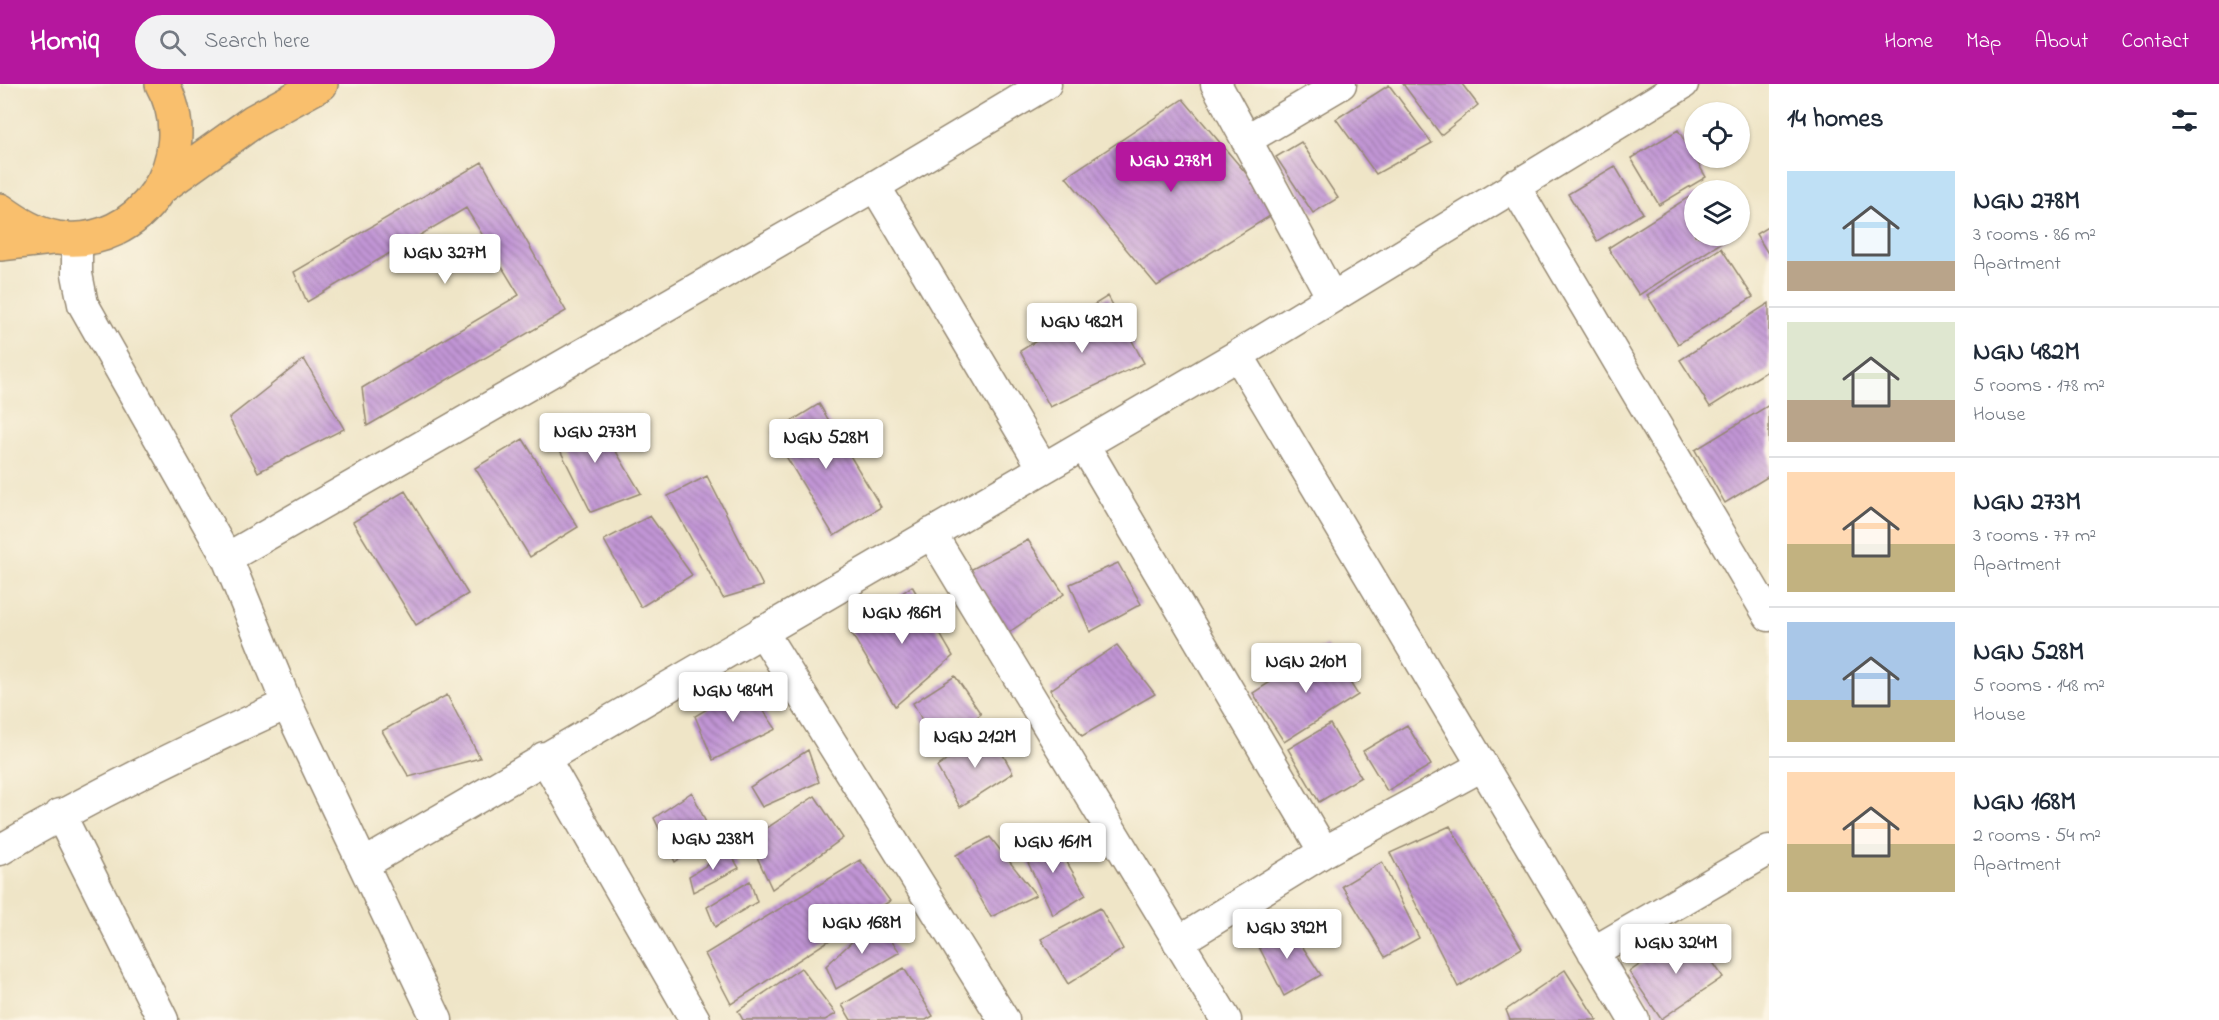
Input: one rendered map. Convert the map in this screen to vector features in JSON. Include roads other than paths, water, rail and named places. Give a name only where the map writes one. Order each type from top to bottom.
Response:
[{"type":"main road","points":[[162,84],[169,97],[176,126],[174,157],[163,186]]},
{"type":"main road","points":[[0,244],[67,238],[111,231],[141,213],[163,186],[254,121],[321,84]]},
{"type":"main road","points":[[0,210],[26,228],[67,238]]},
{"type":"street","points":[[227,558],[875,186],[1046,84]]},
{"type":"street","points":[[1216,84],[1331,296]]},
{"type":"street","points":[[1246,140],[1341,84]]},
{"type":"street","points":[[364,864],[544,757],[1238,355],[1331,296],[1683,84]]},
{"type":"street","points":[[1514,185],[1769,616]]},
{"type":"street","points":[[875,186],[1043,468]]},
{"type":"street","points":[[67,238],[83,304],[227,558],[287,704],[437,1020]]},
{"type":"street","points":[[1238,355],[1634,1020]]},
{"type":"street","points":[[1084,444],[1324,852]]},
{"type":"street","points":[[931,533],[1226,1020]]},
{"type":"street","points":[[762,631],[1004,1020]]},
{"type":"street","points":[[0,850],[60,814],[165,760],[287,704]]},
{"type":"street","points":[[544,757],[695,1020]]},
{"type":"street","points":[[1178,942],[1324,852],[1482,766]]},
{"type":"street","points":[[60,814],[163,1020]]},
{"type":"street","points":[[1593,952],[1769,850]]}]
